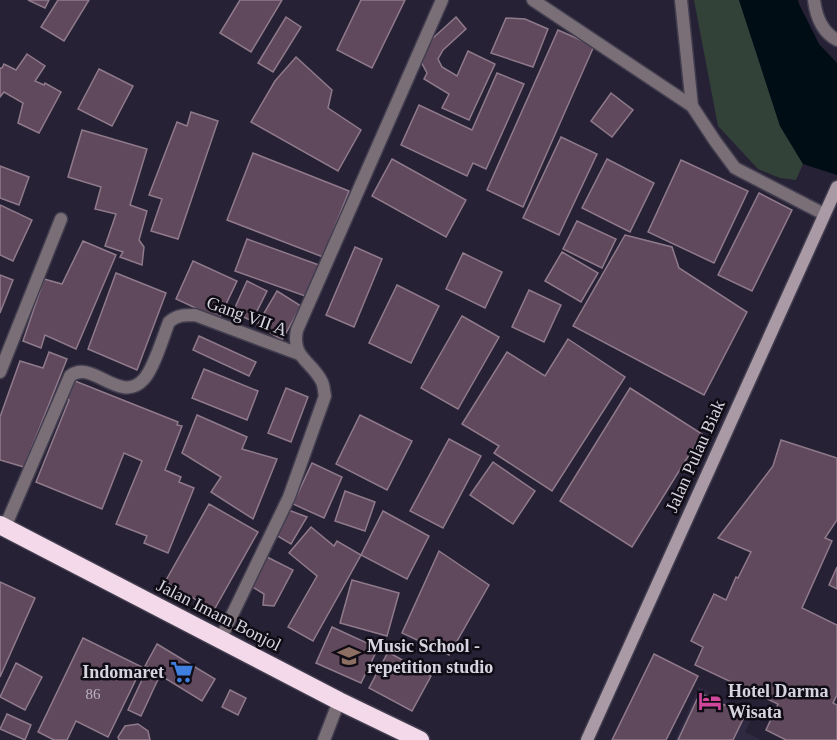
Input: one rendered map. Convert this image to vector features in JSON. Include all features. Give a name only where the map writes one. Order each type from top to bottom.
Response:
[{"type":"highway","name":"Jalan Imam Bonjol","points":[[3,526],[220,640],[420,740]]},
{"type":"street","points":[[220,640],[289,497],[325,396],[323,383],[299,354],[295,339],[297,330],[442,0]]},
{"type":"street","points":[[533,0],[692,106],[735,168],[824,214]]},
{"type":"street","points":[[681,0],[692,106]]},
{"type":"street","points":[[814,0],[815,15],[829,36],[837,40]]},
{"type":"street","name":"Jalan Pulau Biak","points":[[587,740],[837,188]]},
{"type":"street","points":[[0,372],[61,219]]},
{"type":"street","name":"Gang VII A","points":[[3,526],[70,376],[74,372],[83,371],[121,387],[129,388],[135,385],[145,378],[169,322],[179,315],[195,315],[299,354]]},
{"type":"street","points":[[324,740],[339,701]]},
{"type":"shaded area","points":[[739,0],[798,0],[819,44],[837,63],[837,175],[803,164],[780,126]]},
{"type":"shaded area","name":"Hotel Darma Wisata","points":[[699,687],[754,714],[745,732],[761,740],[675,740]]},
{"type":"green space","points":[[694,0],[739,0],[780,126],[803,164],[796,180],[780,178],[758,169],[718,126]]},
{"type":"building","points":[[28,0],[49,0],[45,8]]},
{"type":"building","points":[[58,0],[89,0],[64,41],[41,27]]},
{"type":"building","points":[[240,0],[282,0],[251,52],[220,33]]},
{"type":"building","points":[[361,0],[405,0],[372,68],[337,50]]},
{"type":"building","points":[[286,17],[301,27],[273,72],[258,63]]},
{"type":"building","points":[[456,17],[466,29],[443,50],[438,59],[442,67],[457,76],[468,51],[495,64],[469,120],[442,108],[449,94],[424,79],[427,73],[419,58],[430,37],[433,38]]},
{"type":"building","points":[[506,18],[525,19],[548,29],[533,67],[491,53]]},
{"type":"building","points":[[558,30],[594,46],[523,207],[487,190]]},
{"type":"building","points":[[27,54],[45,66],[35,81],[44,85],[45,83],[61,92],[39,133],[18,123],[23,103],[4,92],[0,97],[0,68],[4,64],[16,70]]},
{"type":"building","points":[[296,57],[332,90],[328,108],[361,130],[338,171],[251,122],[275,81]]},
{"type":"building","points":[[99,69],[133,86],[112,126],[78,109]]},
{"type":"building","points":[[497,73],[524,84],[486,169],[473,163],[467,176],[401,145],[419,105],[472,130]]},
{"type":"building","points":[[611,93],[633,110],[612,137],[591,121]]},
{"type":"building","points":[[191,112],[218,121],[178,239],[151,231],[162,199],[149,195],[177,122],[187,126]]},
{"type":"building","points":[[82,130],[147,149],[130,205],[147,211],[139,240],[144,247],[142,265],[120,257],[123,252],[105,246],[116,214],[95,209],[101,187],[68,177]]},
{"type":"building","points":[[561,137],[597,154],[559,235],[523,218]]},
{"type":"building","points":[[253,153],[349,191],[323,257],[227,220]]},
{"type":"building","points":[[392,159],[466,200],[446,237],[372,196]]},
{"type":"building","points":[[607,159],[654,183],[630,232],[582,208]]},
{"type":"building","points":[[681,160],[748,191],[714,263],[648,232]]},
{"type":"building","points":[[0,166],[29,177],[19,205],[0,198]]},
{"type":"building","points":[[759,193],[792,210],[752,291],[718,275]]},
{"type":"building","points":[[0,205],[32,220],[13,261],[0,255]]},
{"type":"building","points":[[577,221],[616,239],[602,268],[563,249]]},
{"type":"building","points":[[625,235],[672,247],[679,268],[747,312],[704,395],[573,326]]},
{"type":"building","points":[[247,239],[319,265],[308,297],[235,271]]},
{"type":"building","points":[[83,241],[116,255],[76,349],[45,335],[41,348],[23,341],[44,279],[62,284]]},
{"type":"building","points":[[355,247],[382,259],[354,327],[326,315]]},
{"type":"building","points":[[562,252],[598,273],[581,302],[545,281]]},
{"type":"building","points":[[463,253],[502,272],[485,308],[446,289]]},
{"type":"building","points":[[193,261],[237,281],[219,319],[176,299]]},
{"type":"building","points":[[116,273],[166,293],[137,370],[88,349]]},
{"type":"building","points":[[0,275],[13,280],[0,313]]},
{"type":"building","points":[[247,281],[267,291],[252,321],[233,312]]},
{"type":"building","points":[[397,285],[439,306],[411,363],[369,343]]},
{"type":"building","points":[[529,290],[561,305],[544,342],[512,327]]},
{"type":"building","points":[[277,291],[301,306],[282,340],[257,325]]},
{"type":"building","points":[[462,316],[499,337],[458,409],[421,388]]},
{"type":"building","points":[[199,336],[256,362],[249,376],[193,350]]},
{"type":"building","points":[[568,339],[625,377],[552,491],[494,453],[499,446],[462,424],[507,352],[545,376]]},
{"type":"building","points":[[49,352],[67,359],[24,467],[0,460],[0,417],[20,361],[43,368]]},
{"type":"building","points":[[204,369],[258,391],[247,420],[192,398]]},
{"type":"building","points":[[75,381],[178,422],[177,425],[182,426],[165,470],[181,477],[179,482],[194,488],[168,553],[144,543],[147,536],[116,524],[142,461],[124,453],[102,509],[36,482]]},
{"type":"building","points":[[286,388],[308,397],[291,442],[268,433]]},
{"type":"building","points":[[630,388],[702,434],[632,547],[560,501]]},
{"type":"building","points":[[197,415],[247,437],[242,449],[277,459],[253,519],[211,492],[221,477],[182,453]]},
{"type":"building","points":[[360,415],[412,441],[387,490],[336,464]]},
{"type":"building","points":[[449,439],[481,456],[443,528],[410,511]]},
{"type":"building","points":[[781,440],[837,458],[837,520],[825,538],[832,541],[802,608],[837,625],[837,695],[833,703],[837,705],[837,740],[786,740],[766,730],[778,704],[695,665],[703,647],[691,641],[714,594],[726,600],[751,552],[718,538],[773,466]]},
{"type":"building","points":[[493,462],[535,491],[513,524],[470,495]]},
{"type":"building","points":[[312,463],[342,477],[324,518],[293,504]]},
{"type":"building","points":[[345,491],[375,502],[365,531],[335,521]]},
{"type":"building","points":[[209,504],[258,532],[214,610],[165,582]]},
{"type":"building","points":[[283,508],[307,517],[291,544],[274,534]]},
{"type":"building","points":[[383,511],[429,536],[407,579],[361,555]]},
{"type":"building","points":[[311,527],[334,546],[337,541],[361,555],[313,641],[288,627],[317,576],[289,553]]},
{"type":"building","points":[[439,551],[489,585],[449,655],[402,633]]},
{"type":"building","points":[[267,557],[293,570],[274,606],[263,605],[264,594],[251,586]]},
{"type":"building","points":[[837,567],[837,589],[829,585]]},
{"type":"building","points":[[352,580],[399,593],[387,636],[340,623]]},
{"type":"building","points":[[0,582],[35,598],[0,677]]},
{"type":"building","points":[[332,627],[378,648],[361,683],[316,663]]},
{"type":"building","points":[[83,638],[142,667],[108,737],[76,721],[67,740],[54,740],[38,732]]},
{"type":"building","points":[[157,644],[215,679],[202,701],[160,675],[141,716],[128,710],[148,667],[145,666]]},
{"type":"building","points":[[388,652],[431,676],[412,711],[369,688]]},
{"type":"building","points":[[654,654],[698,676],[666,740],[612,740]]},
{"type":"building","points":[[16,663],[42,677],[25,710],[0,697]]},
{"type":"building","points":[[230,690],[246,698],[238,715],[222,707]]},
{"type":"building","name":"Hotel Darma Wisata","points":[[700,693],[745,715],[733,740],[678,740]]},
{"type":"building","points":[[7,714],[31,725],[25,740],[0,729]]},
{"type":"building","points":[[138,724],[148,731],[150,740],[119,740],[118,737],[125,726]]},
{"type":"place","name":"Music School - repetition studio","points":[[349,656]]},
{"type":"place","name":"Indomaret","points":[[182,672]]},
{"type":"place","name":"Hotel Darma Wisata","points":[[710,701]]}]
